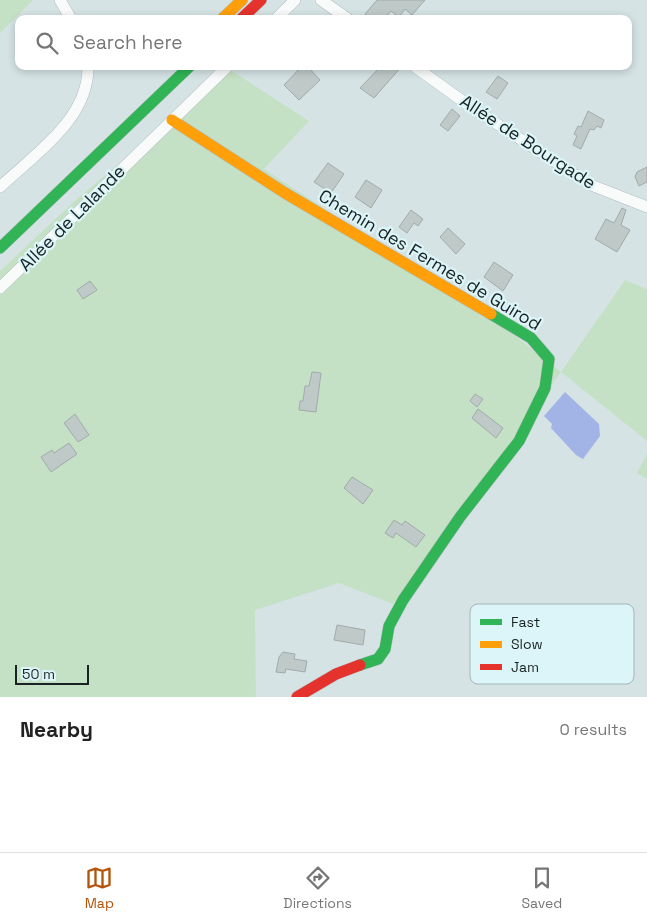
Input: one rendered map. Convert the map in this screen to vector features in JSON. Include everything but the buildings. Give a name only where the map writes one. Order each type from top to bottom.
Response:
[{"type":"main road","points":[[226,15],[242,0]]},
{"type":"main road","points":[[245,15],[261,0]]},
{"type":"main road","points":[[0,248],[186,70]]},
{"type":"main road","name":"Chemin des Fermes de Guirod","points":[[172,120],[285,193],[531,338],[549,359],[545,388],[519,441],[460,517],[403,600],[389,626],[385,649],[378,659],[336,674],[297,697]]},
{"type":"street","points":[[60,0],[69,15]]},
{"type":"street","points":[[280,15],[295,0]]},
{"type":"street","points":[[321,0],[342,15]]},
{"type":"street","points":[[0,187],[52,138],[75,113],[86,90],[88,70]]},
{"type":"street","name":"Allée de Lalande","points":[[0,288],[224,70]]},
{"type":"street","name":"Allée de Bourgade","points":[[420,70],[468,105],[591,185],[647,207]]},
{"type":"green space","points":[[0,0],[33,0],[18,15],[15,15],[15,18],[0,33]]},
{"type":"green space","points":[[232,71],[309,121],[264,169],[500,324],[561,372],[393,604],[339,583],[255,610],[256,697],[0,697],[0,271],[79,197]]},
{"type":"green space","points":[[625,280],[647,289],[647,441],[561,372]]},
{"type":"green space","points":[[647,454],[647,479],[637,473]]},
{"type":"water","points":[[565,392],[599,424],[600,436],[583,459],[576,455],[551,428],[552,424],[544,416]]},
{"type":"traffic: fast","points":[[0,248],[186,70]]},
{"type":"traffic: fast","points":[[360,665],[378,659],[385,649],[389,626],[403,600],[460,517],[519,441],[545,388],[549,359],[531,338],[491,314]]},
{"type":"traffic: slow","points":[[226,15],[242,0]]},
{"type":"traffic: slow","points":[[172,120],[285,193],[491,314]]},
{"type":"traffic: jam","points":[[245,15],[261,0]]},
{"type":"traffic: jam","points":[[297,697],[336,674],[360,665]]}]
